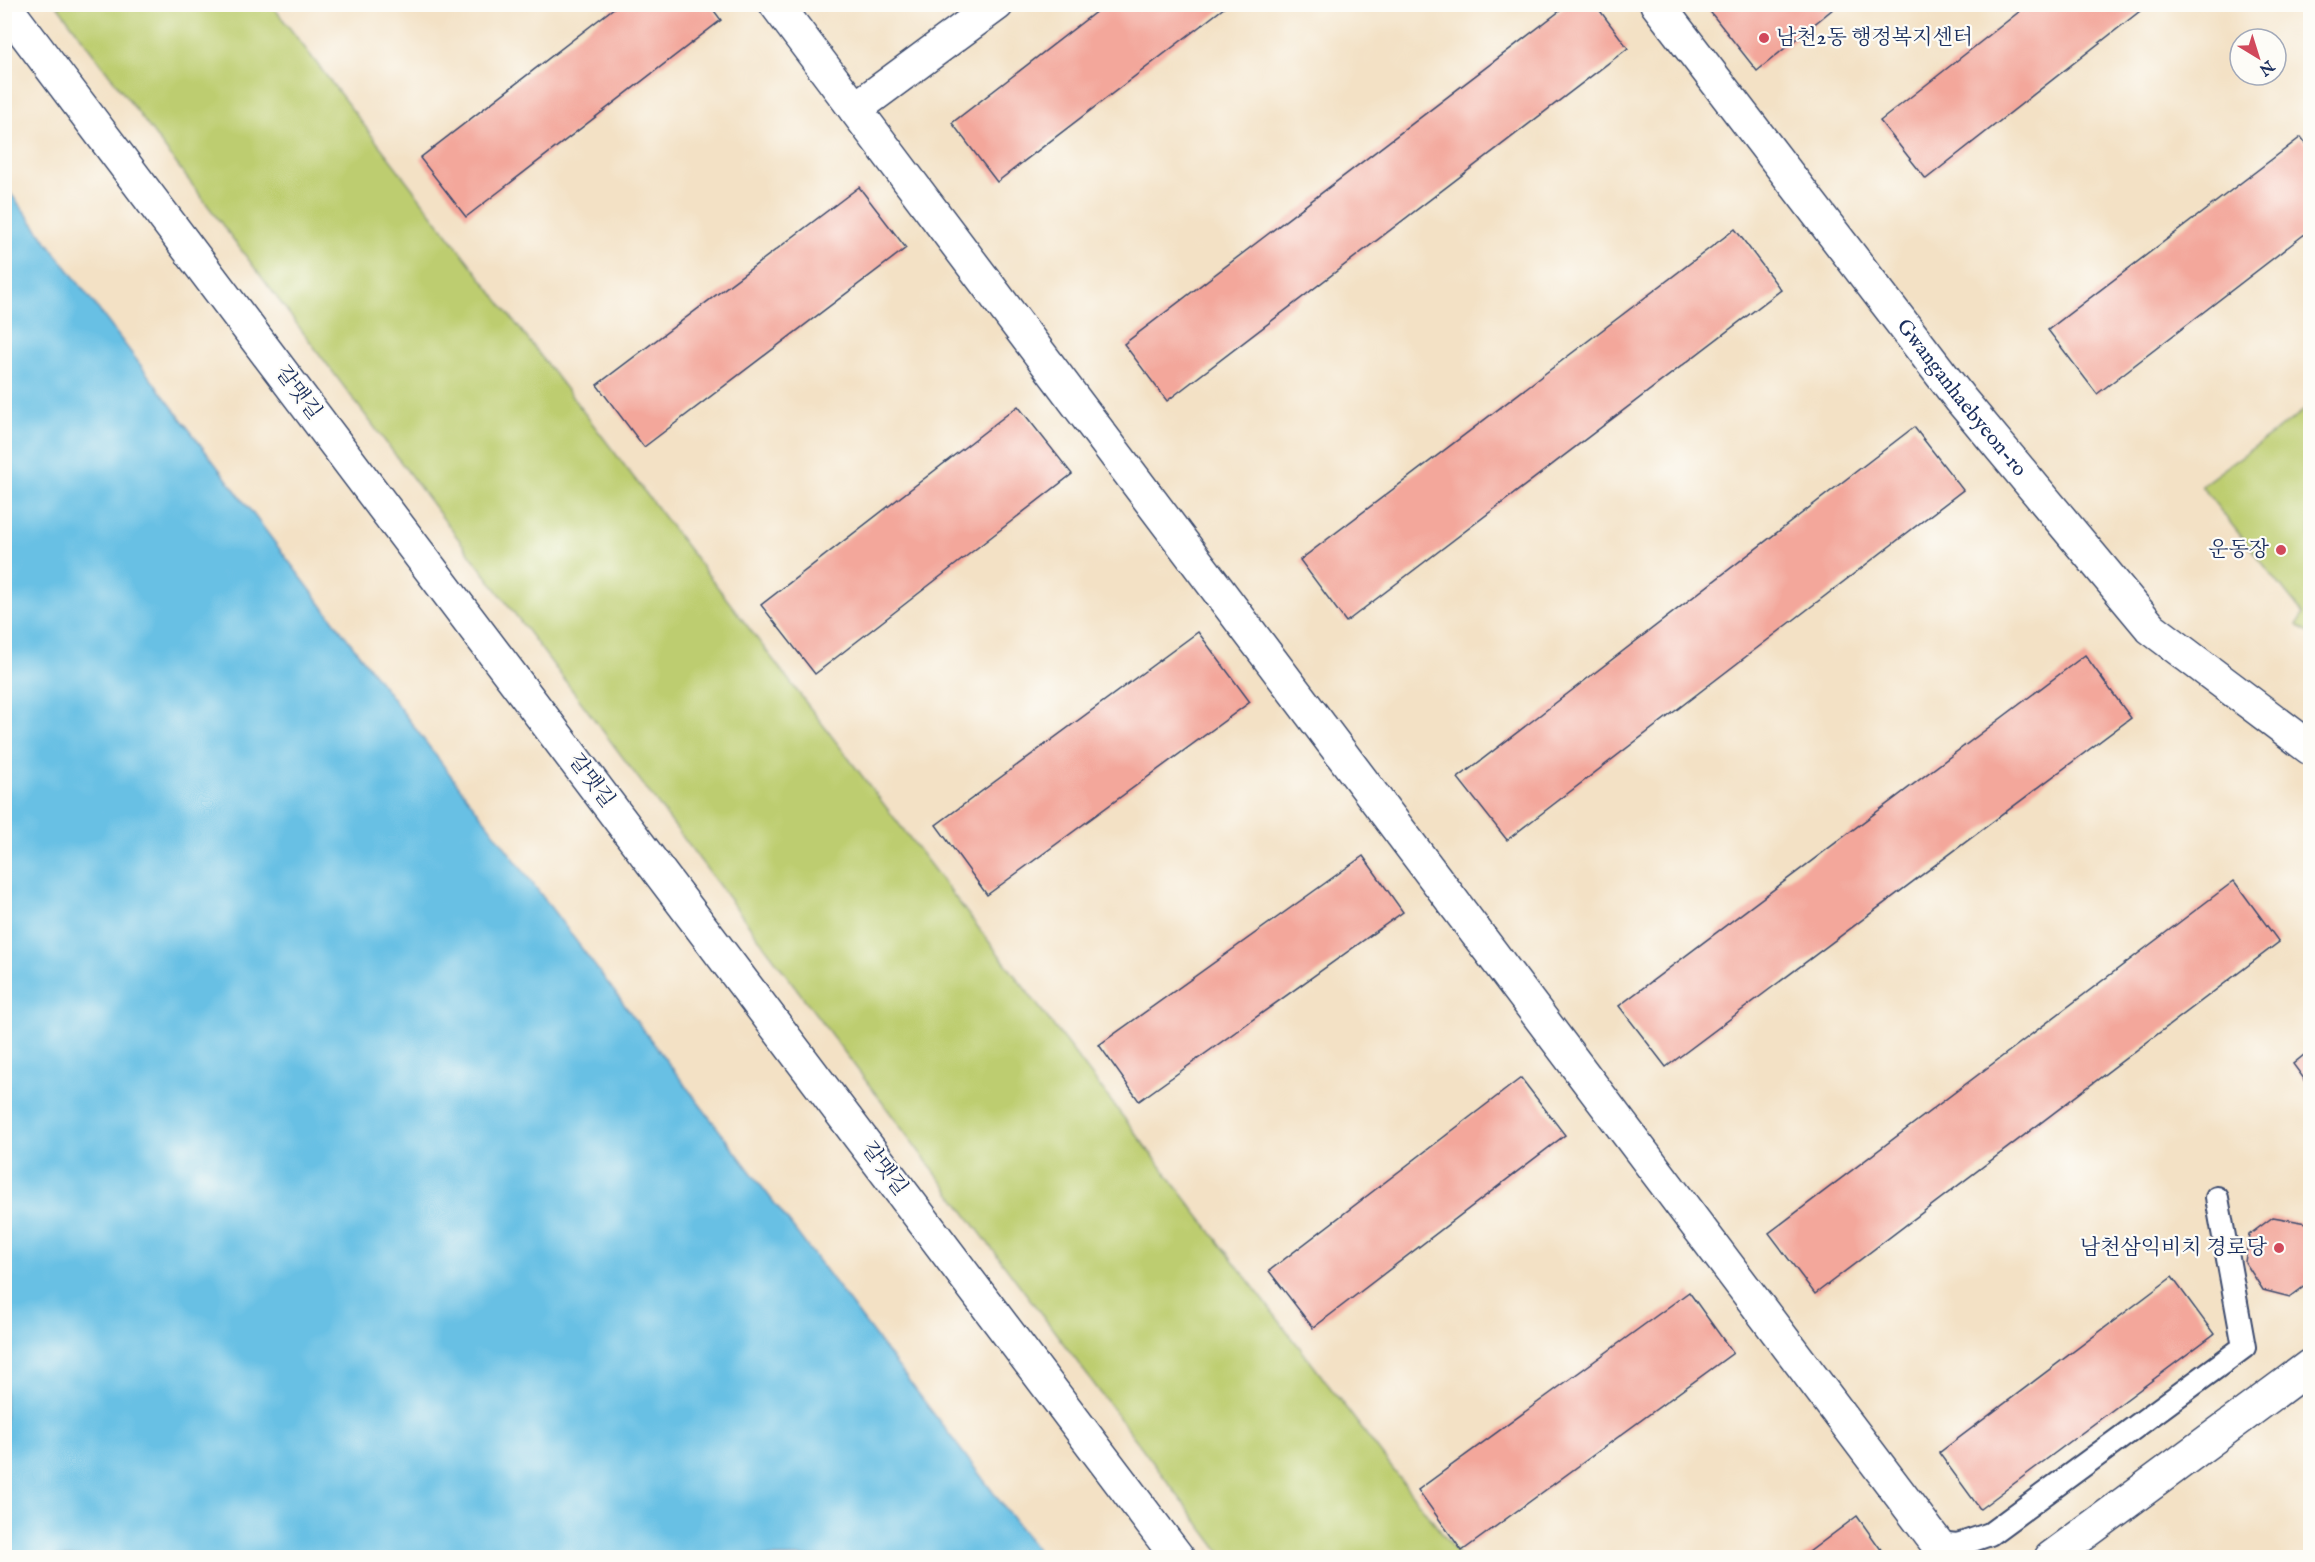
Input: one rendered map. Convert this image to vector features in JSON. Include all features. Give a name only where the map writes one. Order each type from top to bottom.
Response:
[{"type":"street","points":[[776,4],[1939,1553]]},
{"type":"street","points":[[855,109],[997,4]]},
{"type":"street","name":"Gwanganhaebyeon-ro","points":[[1657,4],[1961,400],[2151,628],[2310,748]]},
{"type":"street","name":"갈맷길","points":[[4,5],[1178,1557]]},
{"type":"street","points":[[2052,1557],[2310,1366]]},
{"type":"lane","points":[[1939,1553],[1990,1534],[2244,1347],[2217,1198]]},
{"type":"green space","points":[[57,5],[272,5],[1460,1557],[1224,1557]]},
{"type":"green space","name":"운동장","points":[[2310,406],[2310,634],[2297,625],[2303,614],[2201,486]]},
{"type":"water","points":[[5,186],[1042,1557],[5,1557]]},
{"type":"building","points":[[619,4],[709,4],[721,20],[466,217],[420,158]]},
{"type":"building","points":[[1106,4],[1229,4],[997,182],[952,123]]},
{"type":"building","points":[[1569,4],[1595,4],[1628,48],[1167,401],[1124,344]]},
{"type":"building","name":"남천2동 행정복지센터","points":[[1704,4],[1839,4],[1757,71]]},
{"type":"building","points":[[2029,4],[2149,4],[1926,179],[1880,121]]},
{"type":"building","points":[[2301,137],[2310,149],[2310,230],[2097,394],[2048,330]]},
{"type":"building","points":[[859,187],[906,248],[644,447],[597,385]]},
{"type":"building","points":[[1735,229],[1781,290],[1346,622],[1300,560]]},
{"type":"building","points":[[1018,406],[1072,474],[815,674],[761,605]]},
{"type":"building","points":[[1914,427],[1963,490],[1507,840],[1458,778]]},
{"type":"building","points":[[1198,632],[1250,702],[987,895],[936,825]]},
{"type":"building","points":[[2085,655],[2131,718],[1666,1067],[1619,1006]]},
{"type":"building","points":[[1363,856],[1403,912],[1139,1101],[1099,1045]]},
{"type":"building","points":[[2234,881],[2279,942],[1815,1294],[1769,1233]]},
{"type":"building","points":[[2310,1050],[2310,1087],[2293,1064]]},
{"type":"building","points":[[1521,1078],[1565,1135],[1313,1328],[1269,1271]]},
{"type":"building","name":"남천삼익비치 경로당","points":[[2273,1217],[2307,1223],[2310,1228],[2310,1282],[2290,1297],[2263,1290],[2245,1262],[2249,1235]]},
{"type":"building","points":[[2172,1277],[2214,1334],[1980,1509],[1939,1453]]},
{"type":"building","points":[[1689,1292],[1733,1353],[1462,1551],[1418,1490]]},
{"type":"building","points":[[1857,1516],[1887,1558],[1801,1558]]},
{"type":"place","name":"남천2동 행정복지센터","points":[[1764,38]]},
{"type":"place","name":"운동장","points":[[2281,550]]},
{"type":"place","name":"남천삼익비치 경로당","points":[[2279,1248]]}]
